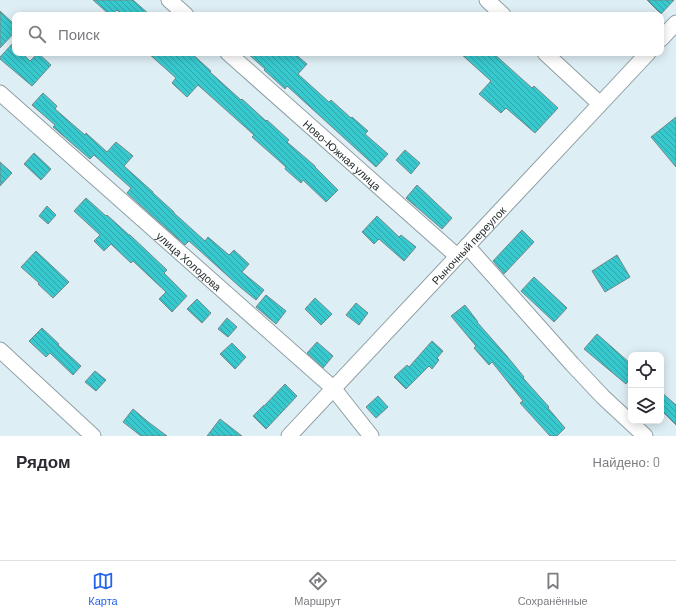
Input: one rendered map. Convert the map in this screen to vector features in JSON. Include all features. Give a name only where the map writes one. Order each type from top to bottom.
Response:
[{"type":"street","points":[[169,0],[183,12]]},
{"type":"street","points":[[487,0],[500,12]]},
{"type":"street","points":[[664,36],[676,23]]},
{"type":"street","name":"Ново-Южная улица","points":[[232,56],[462,251],[603,397],[645,436]]},
{"type":"street","points":[[548,56],[600,104]]},
{"type":"street","name":"Рыночный переулок","points":[[289,436],[645,56]]},
{"type":"street","name":"улица Холодова","points":[[0,94],[333,388],[371,436]]},
{"type":"street","points":[[0,350],[93,436]]},
{"type":"building","points":[[93,0],[133,0],[147,12],[119,12],[117,10],[115,12],[107,12]]},
{"type":"building","points":[[647,0],[674,0],[663,12],[659,12]]},
{"type":"building","points":[[0,11],[12,22],[12,35],[0,48]]},
{"type":"building","points":[[12,44],[12,56],[25,56],[30,61],[35,56],[41,56],[51,65],[32,86],[0,59],[0,57]]},
{"type":"building","points":[[151,56],[194,56],[241,100],[242,99],[289,140],[287,142],[315,166],[338,190],[326,202],[303,180],[301,183],[285,169],[286,167],[252,137],[254,135],[198,85],[187,97],[172,83],[176,78]]},
{"type":"building","points":[[250,56],[298,56],[307,64],[298,74],[329,102],[331,100],[368,131],[365,134],[388,154],[376,167],[287,86],[285,89],[264,70],[265,69]]},
{"type":"building","points":[[463,56],[496,56],[532,88],[534,86],[558,108],[535,133],[506,108],[501,113],[479,94],[491,81]]},
{"type":"building","points":[[43,93],[57,106],[55,109],[85,135],[86,133],[107,152],[116,142],[133,156],[124,166],[205,241],[208,237],[229,255],[234,250],[249,264],[242,272],[264,290],[256,300],[189,241],[185,245],[150,214],[127,193],[131,188],[94,155],[90,159],[53,127],[55,125],[32,105]]},
{"type":"building","points":[[676,117],[676,167],[651,137]]},
{"type":"building","points":[[405,150],[420,163],[411,174],[396,160]]},
{"type":"building","points":[[34,153],[51,169],[41,180],[24,164]]},
{"type":"building","points":[[0,162],[12,173],[0,186]]},
{"type":"building","points":[[417,185],[452,218],[442,229],[406,198]]},
{"type":"building","points":[[86,198],[130,235],[167,270],[164,273],[187,296],[172,312],[159,299],[166,292],[133,261],[131,263],[111,244],[104,251],[94,241],[100,235],[74,211]]},
{"type":"building","points":[[47,206],[56,215],[48,224],[39,216]]},
{"type":"building","points":[[377,216],[399,237],[401,235],[416,247],[404,261],[379,239],[374,244],[362,232]]},
{"type":"building","points":[[522,230],[534,242],[504,274],[493,261]]},
{"type":"building","points":[[36,251],[69,282],[53,298],[21,267]]},
{"type":"building","points":[[617,255],[630,277],[605,292],[592,271]]},
{"type":"building","points":[[534,277],[567,308],[554,322],[521,291]]},
{"type":"building","points":[[266,295],[286,311],[276,324],[256,307]]},
{"type":"building","points":[[315,298],[332,314],[321,325],[305,309]]},
{"type":"building","points":[[197,299],[211,313],[202,323],[187,309]]},
{"type":"building","points":[[356,303],[368,313],[359,325],[346,315]]},
{"type":"building","points":[[465,305],[477,322],[506,355],[524,377],[523,378],[549,407],[548,408],[565,428],[557,436],[550,436],[520,403],[523,401],[492,362],[489,365],[474,348],[476,346],[451,316]]},
{"type":"building","points":[[227,318],[237,327],[228,337],[218,329]]},
{"type":"building","points":[[42,328],[81,366],[73,375],[50,353],[46,357],[29,341]]},
{"type":"building","points":[[597,334],[628,361],[628,382],[626,384],[584,349]]},
{"type":"building","points":[[432,341],[443,351],[437,358],[439,360],[432,369],[429,366],[406,389],[394,377],[407,365],[409,367]]},
{"type":"building","points":[[317,342],[333,356],[323,368],[307,353]]},
{"type":"building","points":[[232,343],[246,357],[235,369],[220,354]]},
{"type":"building","points":[[95,371],[106,380],[96,391],[85,382]]},
{"type":"building","points":[[285,384],[297,396],[266,429],[253,416]]},
{"type":"building","points":[[664,395],[676,405],[676,425],[664,413]]},
{"type":"building","points":[[378,396],[388,407],[376,418],[366,407]]},
{"type":"building","points":[[133,409],[167,436],[141,436],[123,422]]},
{"type":"building","points":[[220,419],[242,436],[207,436]]}]
